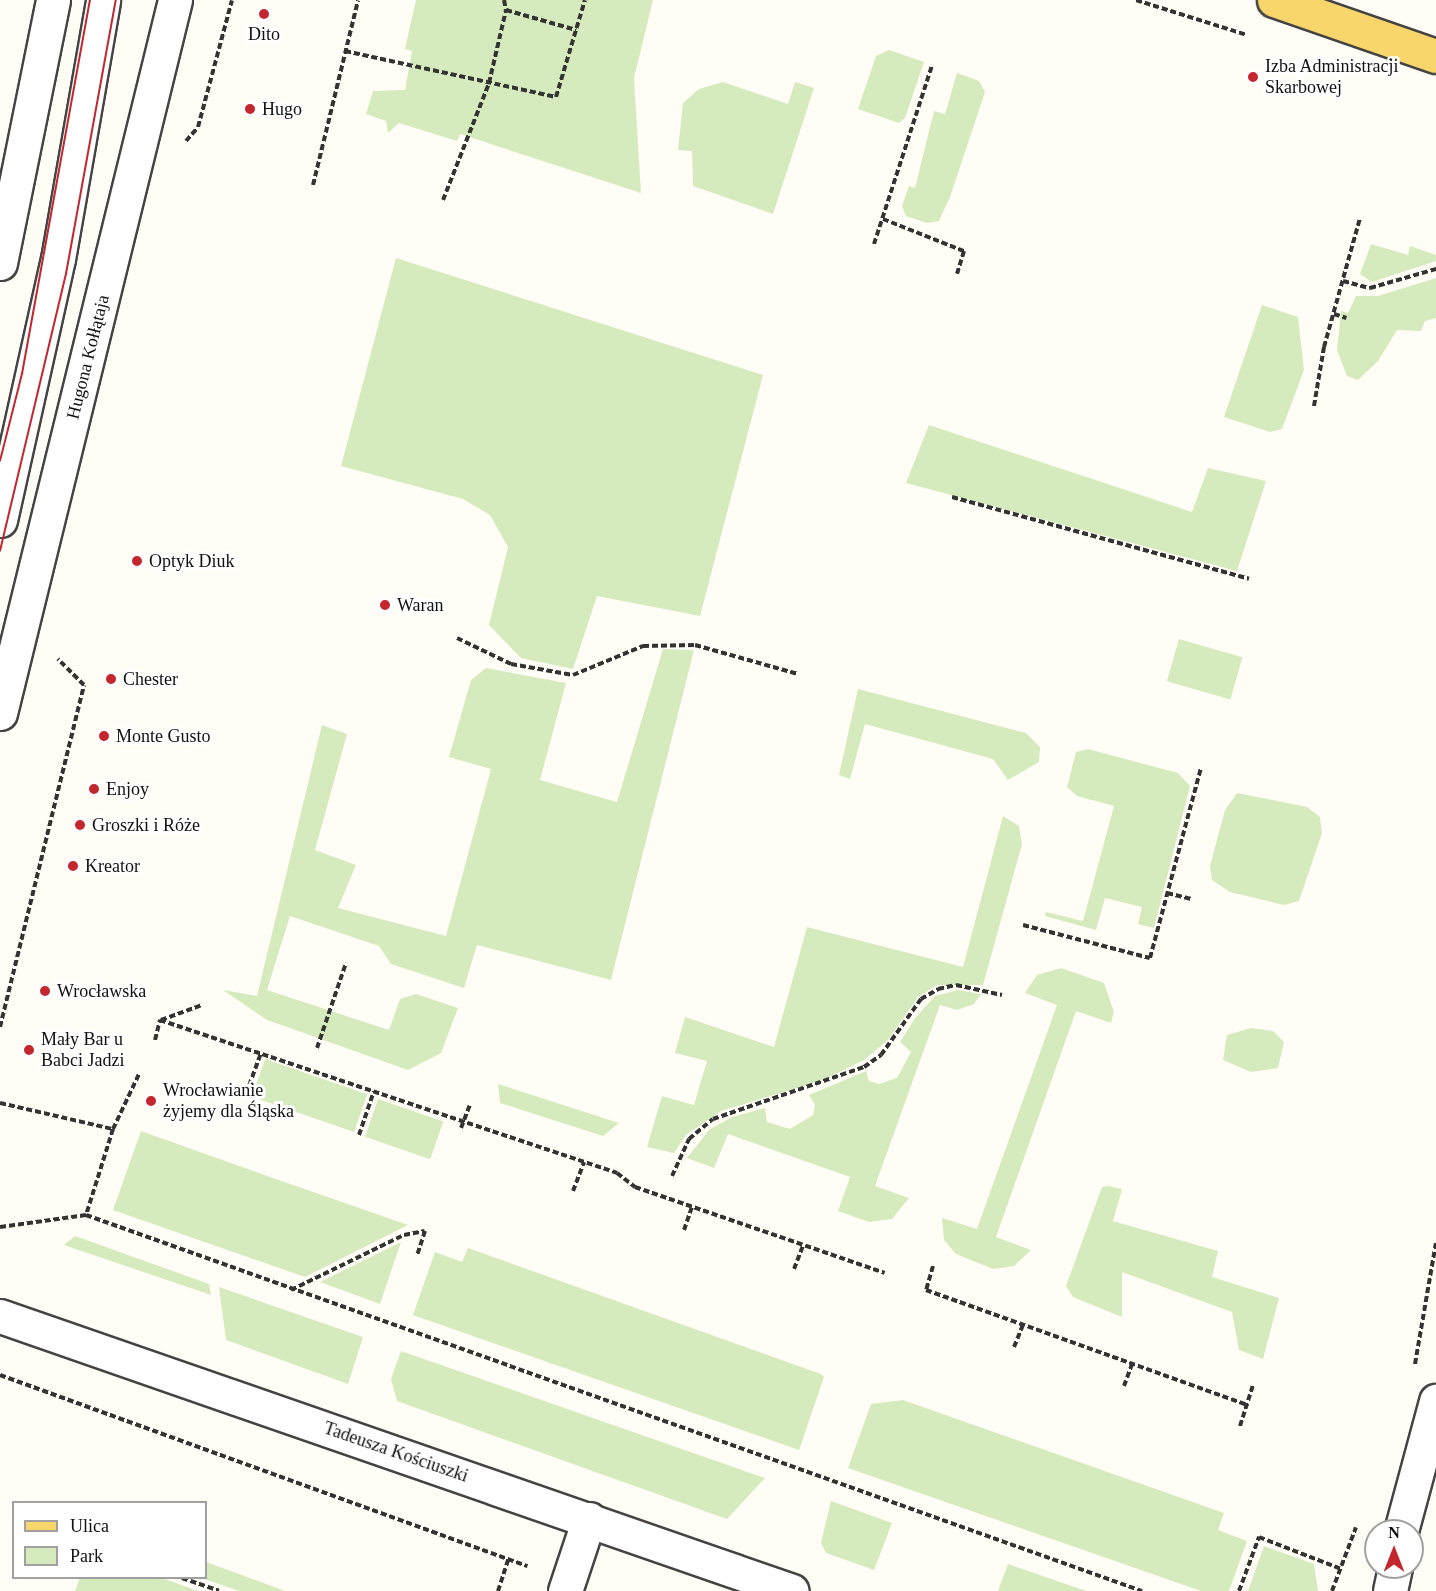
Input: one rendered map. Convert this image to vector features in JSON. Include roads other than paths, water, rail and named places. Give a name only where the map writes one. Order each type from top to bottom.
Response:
[{"type":"main road","points":[[1274,0],[1436,56]]},
{"type":"street","points":[[0,264],[53,0]]},
{"type":"street","points":[[0,520],[58,259],[103,0]]},
{"type":"street","name":"Hugona Kołłątaja","points":[[0,713],[175,0]]},
{"type":"street","name":"Tadeusza Kościuszki","points":[[0,1316],[792,1591]]},
{"type":"street","points":[[1404,1519],[1436,1401]]},
{"type":"street","points":[[565,1591],[590,1519]]},
{"type":"tram line","points":[[0,461],[22,374],[90,0]]},
{"type":"tram line","points":[[0,551],[66,274],[116,0]]},
{"type":"place","name":"Dito","points":[[264,14]]},
{"type":"place","name":"Izba Administracji Skarbowej","points":[[1253,77]]},
{"type":"place","name":"Hugo","points":[[250,109]]},
{"type":"place","name":"Optyk Diuk","points":[[137,561]]},
{"type":"place","name":"Waran","points":[[385,605]]},
{"type":"place","name":"Chester","points":[[111,679]]},
{"type":"place","name":"Monte Gusto","points":[[104,736]]},
{"type":"place","name":"Enjoy","points":[[94,789]]},
{"type":"place","name":"Groszki i Róże","points":[[80,825]]},
{"type":"place","name":"Kreator","points":[[73,866]]},
{"type":"place","name":"Wrocławska","points":[[45,991]]},
{"type":"place","name":"Mały Bar u Babci Jadzi","points":[[29,1050]]},
{"type":"place","name":"Wrocławianie żyjemy dla Śląska","points":[[151,1101]]}]
